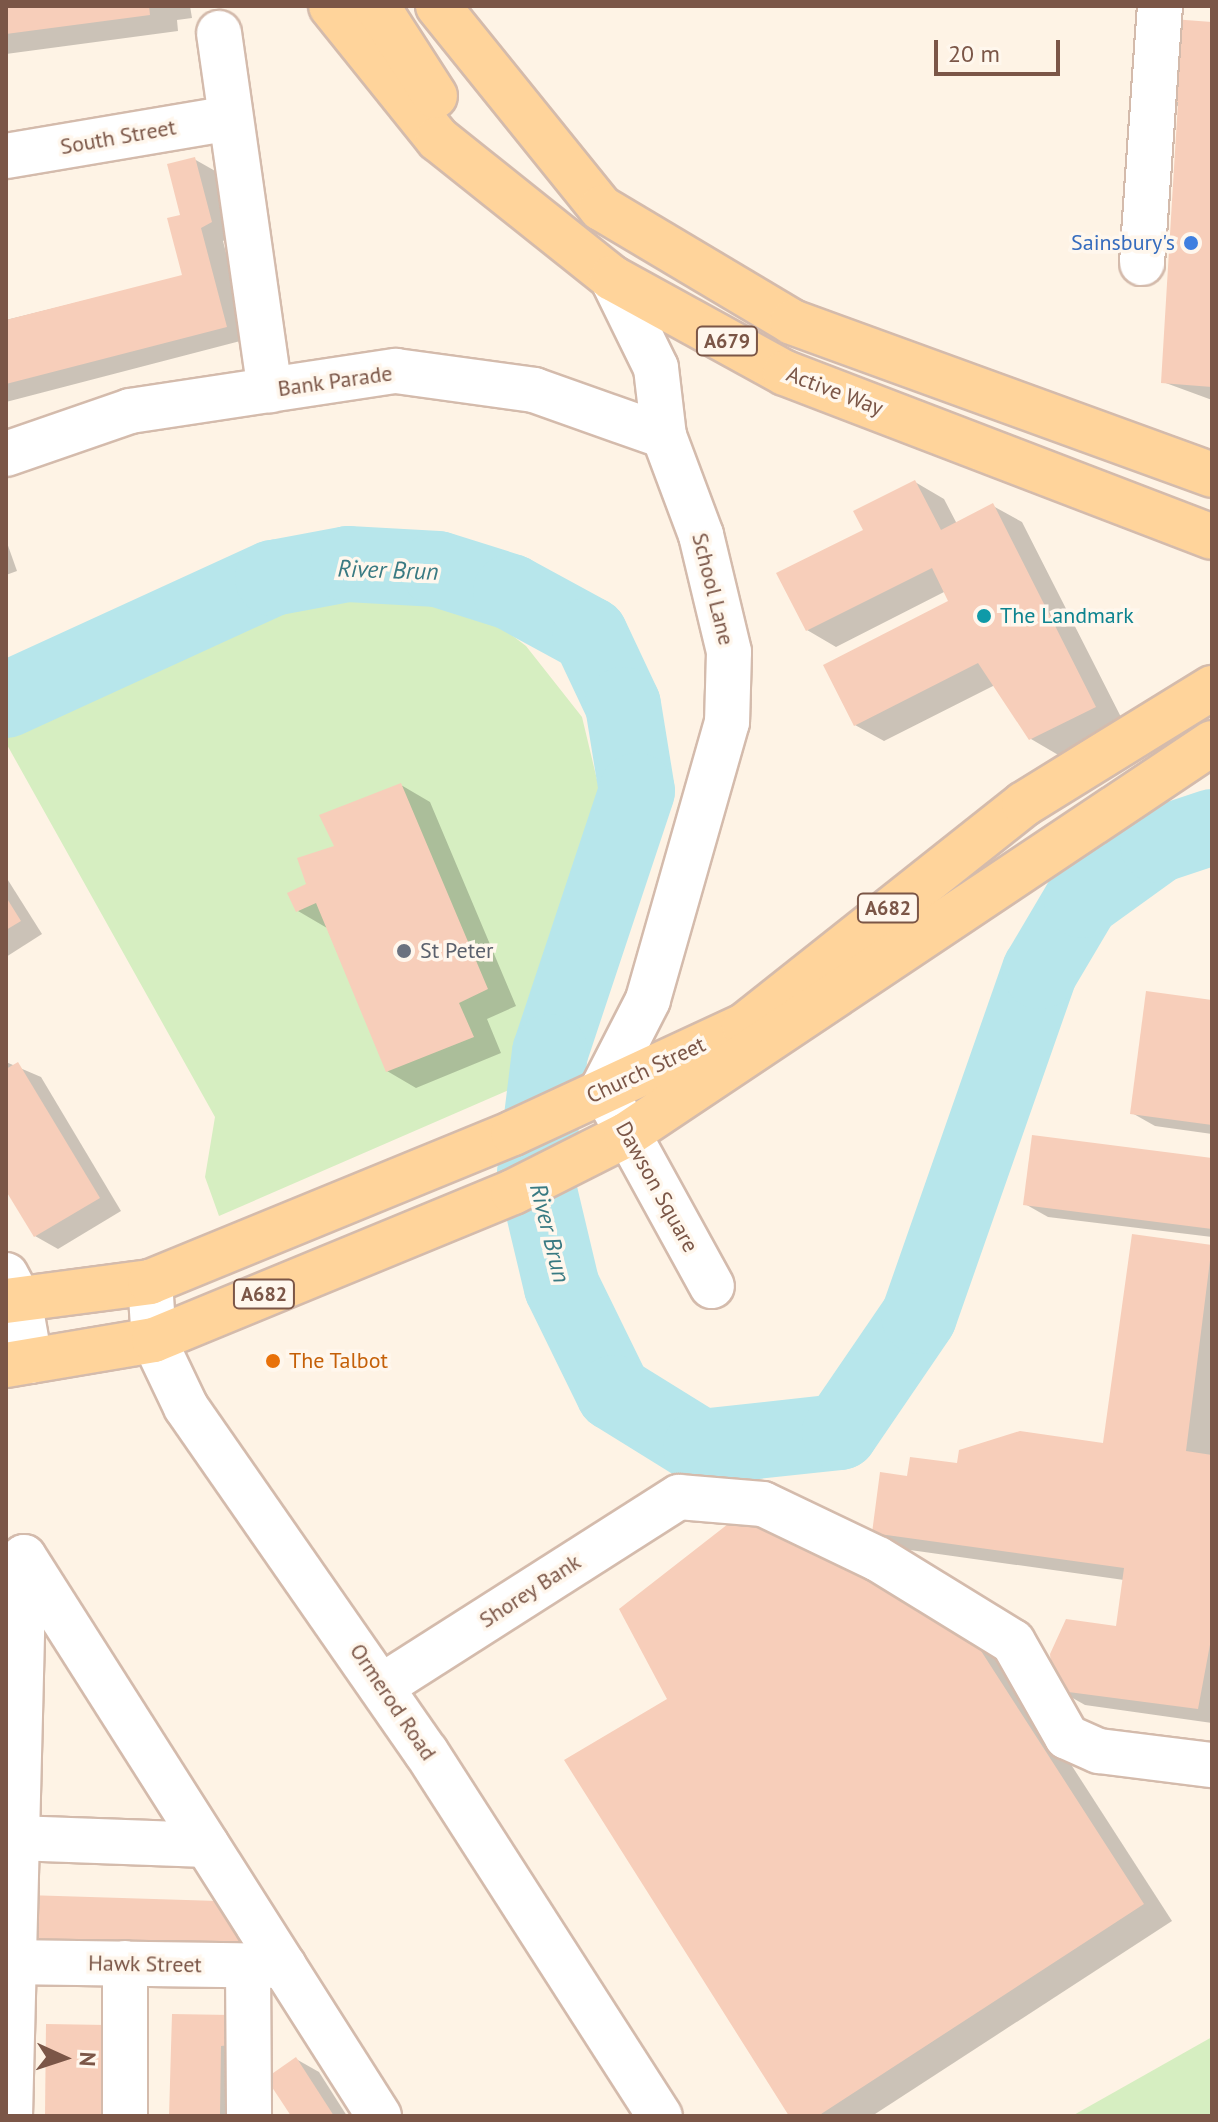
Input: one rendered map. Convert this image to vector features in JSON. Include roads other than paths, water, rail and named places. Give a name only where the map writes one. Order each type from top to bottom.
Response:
[{"type":"main road","name":"Active Way","points":[[331,6],[438,139],[612,278],[785,373],[1212,537]]},
{"type":"main road","name":"A679","points":[[377,6],[491,181]]},
{"type":"main road","name":"A679","points":[[454,18],[601,208],[792,322],[1212,475]]},
{"type":"main road","name":"Church Street","points":[[10,1291],[150,1282],[513,1133],[603,1088],[744,1026],[1024,804],[1212,688]]},
{"type":"main road","name":"Church Street","points":[[18,1363],[154,1340],[513,1192],[626,1135],[1212,743]]},
{"type":"street","points":[[1142,263],[1160,6]]},
{"type":"street","points":[[219,33],[270,390]]},
{"type":"street","name":"South Street","points":[[6,156],[230,118]]},
{"type":"street","name":"School Lane","points":[[603,1088],[648,1000],[727,722],[729,652],[701,535],[664,436],[656,368],[612,278]]},
{"type":"street","name":"Bank Parade","points":[[6,454],[130,411],[396,371],[534,390],[664,436]]},
{"type":"street","name":"Dawson Square","points":[[603,1088],[626,1135],[712,1286]]},
{"type":"street","name":"Ormerod Road","points":[[150,1282],[154,1340],[186,1407],[382,1686],[660,2116]]},
{"type":"street","points":[[10,1291],[18,1363]]},
{"type":"street","name":"Shorey Bank","points":[[382,1686],[679,1497],[763,1504],[878,1559],[1013,1642],[1067,1737],[1099,1751],[1212,1765]]},
{"type":"street","points":[[10,2116],[9,1962],[15,1838],[15,1557]]},
{"type":"street","points":[[15,1557],[207,1845],[266,1966],[379,2116]]},
{"type":"street","points":[[15,1838],[207,1845]]},
{"type":"street","name":"Hawk Street","points":[[9,1962],[266,1966]]},
{"type":"street","points":[[125,1963],[125,2116]]},
{"type":"street","points":[[249,2116],[266,1966]]},
{"type":"waterway","name":"River Brun","points":[[6,700],[273,578],[348,564],[438,569],[511,592],[590,635],[623,705],[637,791],[550,1052],[535,1174],[562,1287],[614,1393],[701,1447],[840,1432],[919,1316],[1040,971],[1082,900],[1158,845],[1212,827]]},
{"type":"place","name":"Sainsbury's","points":[[1191,243]]},
{"type":"place","name":"The Landmark","points":[[984,616]]},
{"type":"place","name":"St Peter","points":[[404,951]]},
{"type":"place","name":"The Talbot","points":[[273,1361]]}]
